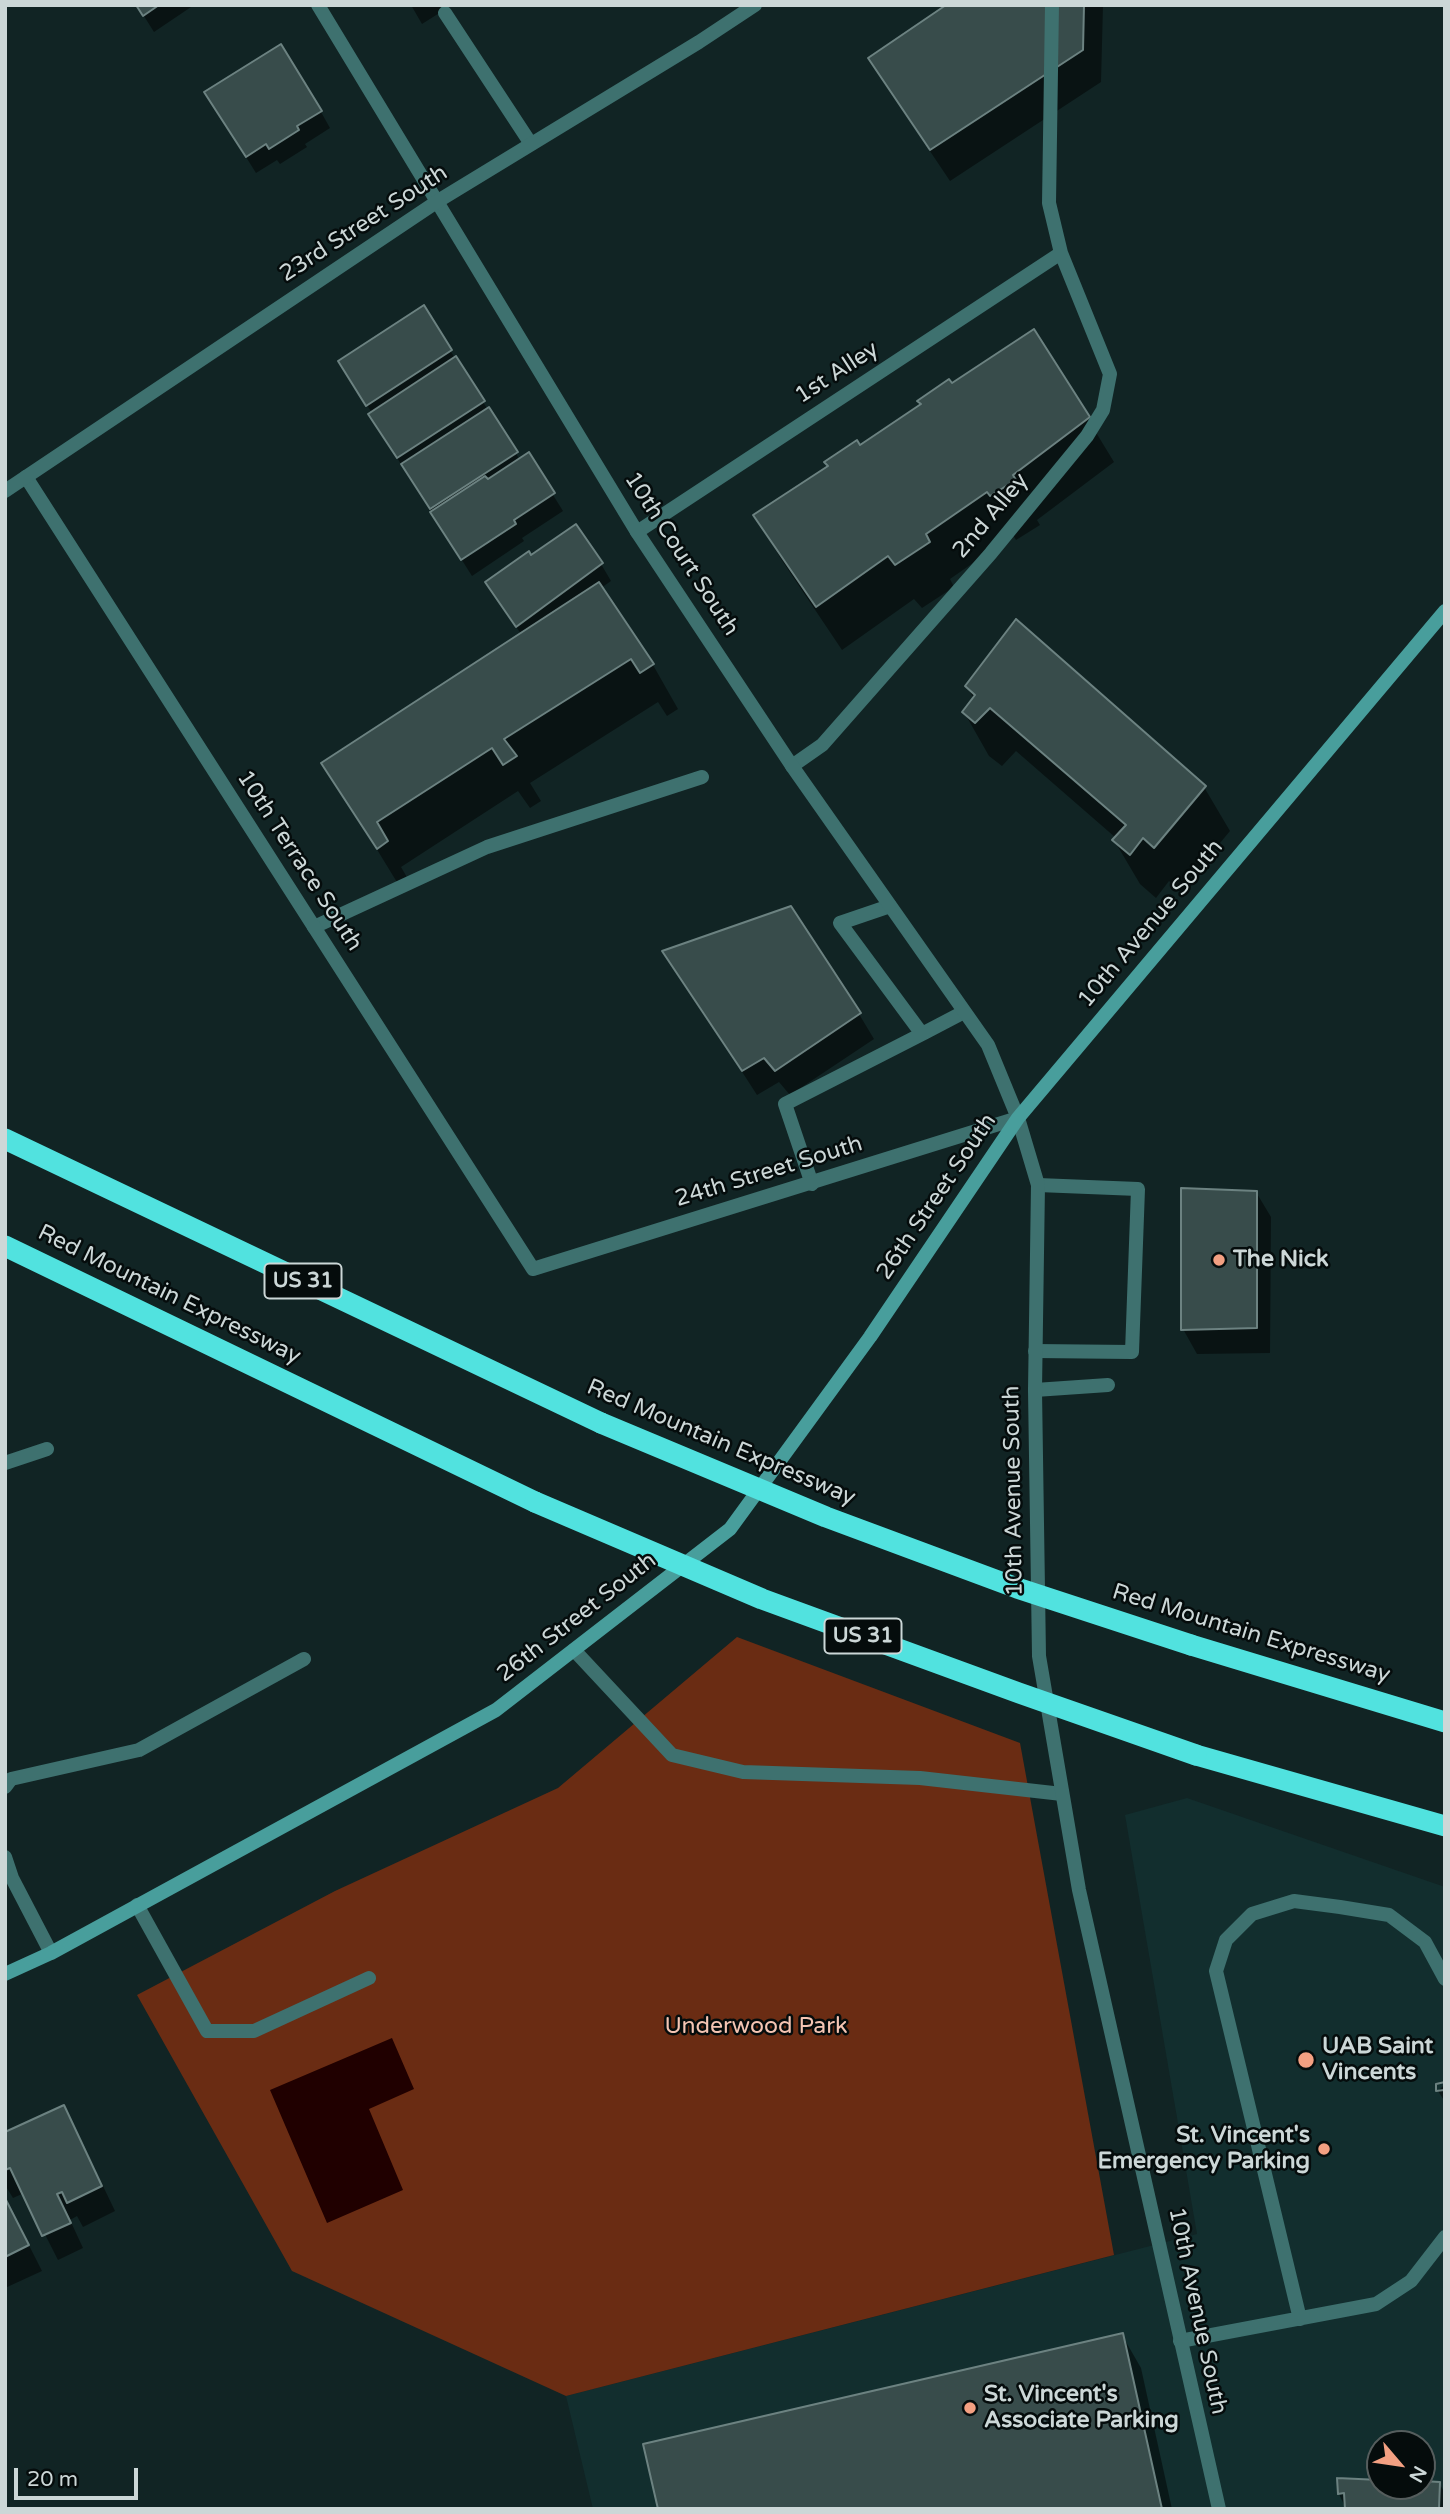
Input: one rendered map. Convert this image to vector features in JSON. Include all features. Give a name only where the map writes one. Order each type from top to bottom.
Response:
[{"type":"highway","name":"Red Mountain Expressway","points":[[5,1139],[601,1423],[826,1517],[1017,1588],[1191,1645],[1445,1722]]},
{"type":"highway","name":"Red Mountain Expressway","points":[[5,1246],[535,1502],[762,1599],[1196,1755],[1445,1826]]},
{"type":"main road","name":"10th Avenue South","points":[[1018,1118],[1445,611]]},
{"type":"main road","name":"26th Street South","points":[[5,1975],[496,1710],[730,1529],[870,1338],[1018,1118]]},
{"type":"street","name":"10th Court South","points":[[318,5],[637,531],[792,766],[988,1045],[1018,1118]]},
{"type":"street","name":"23rd Street South","points":[[5,491],[438,201],[755,5]]},
{"type":"street","name":"2nd Alley","points":[[792,766],[822,744],[991,553],[1087,436],[1103,410],[1110,374],[1061,253],[1049,204],[1052,5]]},
{"type":"street","points":[[445,13],[531,144]]},
{"type":"street","name":"1st Alley","points":[[637,531],[1061,253]]},
{"type":"street","name":"10th Terrace South","points":[[26,477],[533,1269]]},
{"type":"street","points":[[314,927],[487,847],[702,778]]},
{"type":"street","points":[[890,906],[840,923],[922,1034]]},
{"type":"street","points":[[813,1184],[785,1104],[964,1012]]},
{"type":"street","name":"24th Street South","points":[[533,1269],[1018,1118]]},
{"type":"street","name":"10th Avenue South","points":[[1018,1118],[1038,1185],[1035,1390],[1039,1656],[1079,1890],[1219,2509]]},
{"type":"street","points":[[1035,1351],[1132,1352],[1138,1189],[1038,1185]]},
{"type":"street","points":[[1035,1390],[1108,1385]]},
{"type":"street","points":[[5,1463],[47,1449]]},
{"type":"street","points":[[574,1650],[672,1755],[743,1772],[920,1778],[1062,1794]]},
{"type":"street","points":[[5,1787],[11,1779],[139,1749],[304,1659]]},
{"type":"street","points":[[5,1857],[12,1878],[51,1952]]},
{"type":"street","points":[[1300,2319],[1216,1971],[1226,1940],[1252,1914],[1294,1901],[1340,1906],[1389,1915],[1425,1942],[1445,1979]]},
{"type":"street","points":[[138,1905],[206,2031],[254,2031],[369,1978]]},
{"type":"street","points":[[1180,2341],[1377,2304],[1411,2281],[1445,2237]]},
{"type":"shaded area","name":"UAB Saint Vincents","points":[[1187,1798],[1445,1887],[1445,2509],[593,2509],[566,2396],[1197,2234],[1125,1815]]},
{"type":"shaded area","points":[[392,2038],[414,2089],[369,2109],[403,2190],[327,2223],[270,2090]]},
{"type":"green space","name":"Underwood Park","points":[[737,1637],[1020,1743],[1114,2255],[566,2396],[292,2271],[137,1995],[335,1891],[558,1788]]},
{"type":"building","points":[[136,5],[159,5],[143,16]]},
{"type":"building","points":[[946,5],[1084,5],[1083,50],[930,150],[868,58]]},
{"type":"building","points":[[281,44],[322,111],[297,126],[299,130],[269,149],[266,144],[246,157],[204,92]]},
{"type":"building","points":[[424,305],[452,350],[366,406],[338,361]]},
{"type":"building","points":[[1034,329],[1090,417],[1013,475],[1016,480],[990,496],[987,492],[926,534],[930,542],[895,565],[888,556],[816,607],[753,515],[828,466],[824,462],[857,440],[860,445],[921,404],[917,401],[949,379],[952,383]]},
{"type":"building","points":[[456,356],[485,401],[397,458],[368,414]]},
{"type":"building","points":[[489,407],[518,452],[430,509],[401,464]]},
{"type":"building","points":[[529,452],[555,493],[514,520],[516,524],[461,560],[430,512],[485,476],[488,479]]},
{"type":"building","points":[[576,524],[603,563],[516,627],[485,582],[529,551],[531,555]]},
{"type":"building","points":[[599,582],[654,664],[640,673],[631,659],[504,739],[517,756],[503,765],[492,748],[377,822],[388,841],[377,849],[321,763]]},
{"type":"building","points":[[1016,619],[1206,786],[1154,848],[1143,838],[1130,855],[1112,840],[1126,825],[990,708],[975,723],[962,712],[975,695],[965,686]]},
{"type":"building","points":[[791,906],[861,1013],[775,1071],[764,1058],[742,1071],[662,951]]},
{"type":"building","name":"The Nick","points":[[1181,1188],[1257,1191],[1257,1328],[1181,1330]]},
{"type":"building","points":[[1445,2082],[1445,2094],[1444,2090],[1436,2091],[1436,2084]]},
{"type":"building","points":[[1445,2082],[1445,2094],[1444,2090],[1436,2091],[1436,2084]]},
{"type":"building","points":[[64,2105],[102,2186],[67,2203],[62,2192],[57,2194],[71,2223],[42,2236],[10,2168],[5,2170],[5,2132]]},
{"type":"building","points":[[5,2198],[29,2245],[5,2257]]},
{"type":"building","name":"St. Vincent's Associate Parking","points":[[1123,2333],[1162,2509],[658,2509],[643,2444]]},
{"type":"building","points":[[1337,2478],[1366,2479],[1366,2500],[1436,2500],[1436,2482],[1440,2482],[1439,2509],[1345,2509],[1344,2493],[1338,2494]]},
{"type":"place","name":"The Nick","points":[[1219,1260]]},
{"type":"place","name":"UAB Saint Vincents","points":[[1306,2060]]},
{"type":"place","name":"St. Vincent's Emergency Parking","points":[[1324,2149]]},
{"type":"place","name":"St. Vincent's Associate Parking","points":[[970,2408]]}]
